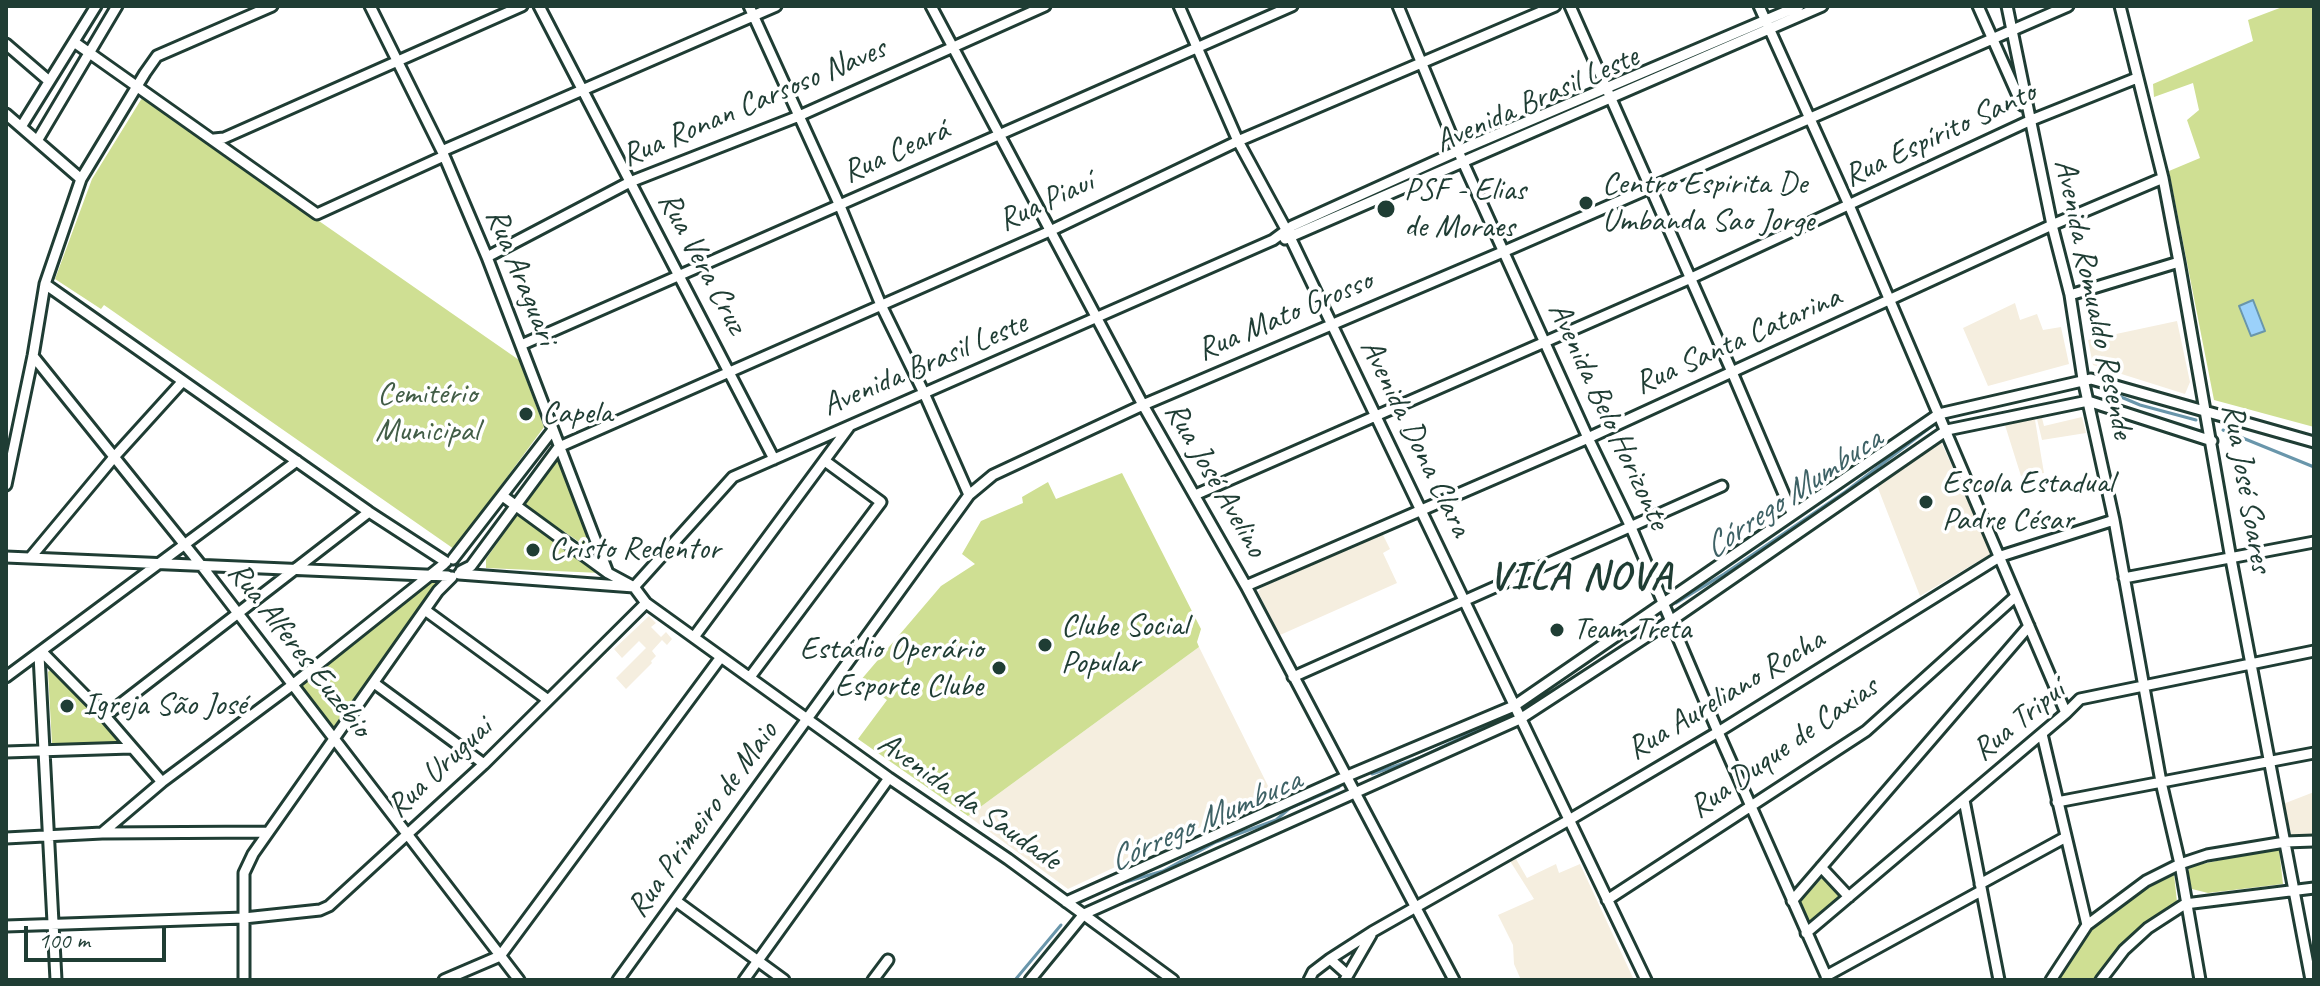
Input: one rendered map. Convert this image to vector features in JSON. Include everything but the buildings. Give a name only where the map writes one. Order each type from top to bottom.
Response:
[{"type":"street","points":[[21,127],[95,6]]},
{"type":"street","points":[[37,141],[117,6]]},
{"type":"street","points":[[6,485],[45,284],[81,179],[151,64],[163,52],[272,6]]},
{"type":"street","name":"Rua Araguari","points":[[370,6],[443,153],[487,257],[608,573]]},
{"type":"street","points":[[214,139],[224,138],[522,6]]},
{"type":"street","name":"Rua Vera Cruz","points":[[539,6],[774,459]]},
{"type":"street","points":[[74,42],[317,214],[751,10],[776,6]]},
{"type":"street","name":"Rua José Avelino","points":[[931,6],[1143,405],[1246,586],[1454,980]]},
{"type":"street","name":"Rua Ronan Carsoso Naves","points":[[487,257],[630,182],[799,116],[1045,6]]},
{"type":"street","name":"Avenida Dona Clara","points":[[1179,6],[1238,141],[1288,234],[1646,980]]},
{"type":"street","name":"Rua Ceará","points":[[521,345],[1292,6]]},
{"type":"street","name":"Avenida Belo Horizonte","points":[[1398,6],[1458,151],[1630,525],[1827,978]]},
{"type":"street","name":"Rua Piauí","points":[[559,447],[1050,231],[1238,141],[1555,6]]},
{"type":"street","points":[[1570,6],[1792,513]]},
{"type":"street","points":[[1759,6],[1947,430],[2066,713]]},
{"type":"street","name":"Avenida Brasil Leste","points":[[1767,24],[1799,6]]},
{"type":"street","name":"Avenida Brasil Leste","points":[[1288,234],[1458,151],[1501,138],[1767,24],[1822,6]]},
{"type":"street","points":[[1978,6],[2029,121]]},
{"type":"street","name":"Avenida Romualdo Resende","points":[[2007,6],[2029,121],[2070,295],[2083,379],[2114,520],[2200,980]]},
{"type":"street","name":"Rua Mato Grosso","points":[[969,495],[993,475],[1143,405],[2068,6]]},
{"type":"street","name":"Rua José Soares","points":[[2120,6],[2163,178],[2311,980]]},
{"type":"street","points":[[751,10],[969,495]]},
{"type":"street","points":[[6,44],[49,81]]},
{"type":"street","name":"Rua Espírito Santo","points":[[1195,495],[1689,279],[2029,121],[2137,78]]},
{"type":"street","points":[[6,114],[81,179]]},
{"type":"street","name":"Avenida Brasil Leste","points":[[634,587],[733,477],[1463,160],[1501,138]]},
{"type":"street","name":"Rua Santa Catarina","points":[[1246,586],[1588,438],[2052,225],[2163,178]]},
{"type":"street","points":[[2070,295],[2179,262]]},
{"type":"street","points":[[45,284],[369,512],[447,562],[459,563],[455,574],[425,610],[267,832],[244,873],[244,980]]},
{"type":"street","name":"Rua Alferes Euzébio","points":[[33,356],[201,565],[519,980]]},
{"type":"street","points":[[1068,903],[1345,777],[1514,706],[1939,414],[2083,379],[2314,442]]},
{"type":"street","points":[[30,558],[183,381]]},
{"type":"street","points":[[1030,980],[1082,913],[1520,719],[1672,620],[1947,430],[2088,401],[2212,441]]},
{"type":"street","points":[[694,637],[850,425]]},
{"type":"street","points":[[102,833],[162,782],[291,686],[447,562],[504,497],[552,431]]},
{"type":"street","points":[[447,562],[443,570],[455,574],[471,566],[559,447]]},
{"type":"street","points":[[6,677],[297,461]]},
{"type":"street","points":[[750,677],[881,502],[825,461]]},
{"type":"street","points":[[1293,677],[1722,486]]},
{"type":"street","name":"Rua Primeiro de Maio","points":[[618,980],[969,495]]},
{"type":"street","name":"Avenida da Saudade","points":[[504,497],[608,573],[634,587],[646,603],[1173,980]]},
{"type":"street","points":[[105,716],[369,512]]},
{"type":"street","name":"Rua Aureliano Rocha","points":[[1309,980],[1313,972],[1330,959],[1372,932],[1718,732],[2001,556],[2114,520]]},
{"type":"street","points":[[2124,578],[2314,542]]},
{"type":"street","points":[[6,557],[428,576],[455,574],[634,587]]},
{"type":"street","name":"Rua Duque de Caxias","points":[[1607,900],[1866,731],[2016,596]]},
{"type":"street","name":"Rua Uruguai","points":[[6,926],[244,918],[320,910],[329,906],[484,764],[646,603]]},
{"type":"street","points":[[425,610],[548,700]]},
{"type":"street","points":[[1792,901],[2029,626]]},
{"type":"street","name":"Rua Tripuí","points":[[1806,933],[2080,699],[2314,651]]},
{"type":"street","points":[[41,653],[105,716],[162,782]]},
{"type":"street","points":[[41,653],[56,980]]},
{"type":"street","points":[[444,980],[500,956],[721,657]]},
{"type":"street","points":[[374,683],[484,764]]},
{"type":"street","points":[[2042,734],[2087,925]]},
{"type":"street","points":[[6,752],[131,748]]},
{"type":"street","points":[[2057,802],[2314,753]]},
{"type":"street","points":[[744,980],[889,778]]},
{"type":"street","points":[[1964,800],[1999,980]]},
{"type":"street","points":[[6,838],[102,833],[267,832]]},
{"type":"street","points":[[1827,978],[2066,837]]},
{"type":"street","points":[[2051,980],[2087,925],[2146,881],[2207,855],[2285,842],[2314,841]]},
{"type":"street","points":[[1821,867],[1849,897]]},
{"type":"street","points":[[2101,980],[2124,950],[2148,928],[2185,904],[2314,888]]},
{"type":"street","points":[[676,901],[784,980]]},
{"type":"street","points":[[1330,959],[1346,977],[1372,932]]},
{"type":"street","points":[[873,980],[888,960]]},
{"type":"shaded area","points":[[2015,303],[2020,320],[2037,314],[2043,330],[2061,327],[2069,364],[1988,386],[1963,328]]},
{"type":"shaded area","points":[[2177,321],[2190,382],[2185,394],[2093,365],[2088,340]]},
{"type":"shaded area","points":[[2034,414],[2044,473],[2021,476],[2004,422]]},
{"type":"shaded area","points":[[2082,417],[2086,433],[2042,440],[2037,419],[2042,418],[2044,426]]},
{"type":"shaded area","name":"Escola Estadual Padre César","points":[[1941,442],[1992,553],[1920,596],[1876,483]]},
{"type":"shaded area","points":[[1382,533],[1390,549],[1383,553],[1397,583],[1280,635],[1258,592],[1261,588]]},
{"type":"shaded area","points":[[649,616],[656,623],[651,627],[661,637],[666,632],[672,639],[667,645],[662,640],[652,651],[656,656],[652,663],[626,689],[616,678],[646,648],[639,641],[622,658],[614,649]]},
{"type":"shaded area","points":[[1199,647],[1272,794],[1068,889],[968,816]]},
{"type":"shaded area","points":[[2314,792],[2314,839],[2293,841],[2283,804]]},
{"type":"shaded area","points":[[1516,859],[1527,878],[1556,864],[1559,873],[1580,864],[1634,980],[1521,980],[1514,964],[1513,945],[1498,915],[1534,899],[1510,861]]},
{"type":"green space","points":[[2285,6],[2314,6],[2314,427],[2214,400],[2169,171],[2200,158],[2187,120],[2199,110],[2193,83],[2154,97],[2153,84],[2253,41],[2248,20]]},
{"type":"green space","name":"Cemitério Municipal","points":[[142,98],[519,360],[544,427],[454,549],[104,305],[101,309],[55,279],[92,179]]},
{"type":"green space","points":[[559,456],[594,552],[525,505]]},
{"type":"green space","name":"Clube Social Popular","points":[[1122,473],[1201,629],[1197,642],[1199,647],[968,816],[858,739],[887,700],[860,681],[941,586],[975,564],[962,554],[981,521],[1023,503],[1022,497],[1048,482],[1056,499]]},
{"type":"green space","points":[[517,515],[601,573],[486,568],[486,559]]},
{"type":"green space","points":[[435,579],[439,582],[337,727],[332,727],[299,684]]},
{"type":"green space","points":[[51,669],[118,738],[118,743],[52,744],[48,672]]},
{"type":"green space","points":[[2279,849],[2283,884],[2208,893],[2192,889],[2189,867]]},
{"type":"green space","points":[[2174,874],[2177,902],[2124,942],[2095,980],[2055,980],[2099,919],[2124,900]]},
{"type":"green space","points":[[1823,877],[1841,894],[1810,924],[1799,903]]},
{"type":"water","points":[[2253,300],[2265,331],[2251,336],[2239,306]]},
{"type":"waterway","name":"Córrego Mumbuca","points":[[2039,395],[2075,387]]},
{"type":"waterway","name":"Córrego Mumbuca","points":[[2102,389],[2140,405],[2196,420]]},
{"type":"waterway","name":"Córrego Mumbuca","points":[[1676,603],[1845,492],[1936,423]]},
{"type":"waterway","name":"Córrego Mumbuca","points":[[2223,430],[2314,467]]},
{"type":"waterway","name":"Córrego Mumbuca","points":[[1372,774],[1419,758],[1514,712]]},
{"type":"waterway","name":"Córrego Mumbuca","points":[[1112,886],[1163,871],[1216,842],[1276,820],[1290,808],[1339,787]]},
{"type":"waterway","name":"Córrego Mumbuca","points":[[1090,897],[1105,889]]},
{"type":"waterway","name":"Córrego Mumbuca","points":[[1015,980],[1061,925]]},
{"type":"place","name":"Centro Espirita De Umbanda Sao Jorge","points":[[1586,203]]},
{"type":"place","name":"PSF - Elias de Moraes","points":[[1386,209]]},
{"type":"place","name":"Capela","points":[[526,414]]},
{"type":"place","name":"Escola Estadual Padre César","points":[[1926,502]]},
{"type":"place","name":"Cristo Redentor","points":[[533,550]]},
{"type":"place","name":"Team Treta","points":[[1557,630]]},
{"type":"place","name":"Clube Social Popular","points":[[1045,645]]},
{"type":"place","name":"Estádio Operário Esporte Clube","points":[[999,668]]},
{"type":"place","name":"Igreja São José","points":[[67,706]]},
{"type":"district","name":"VILA NOVA","points":[[1581,578]]}]
